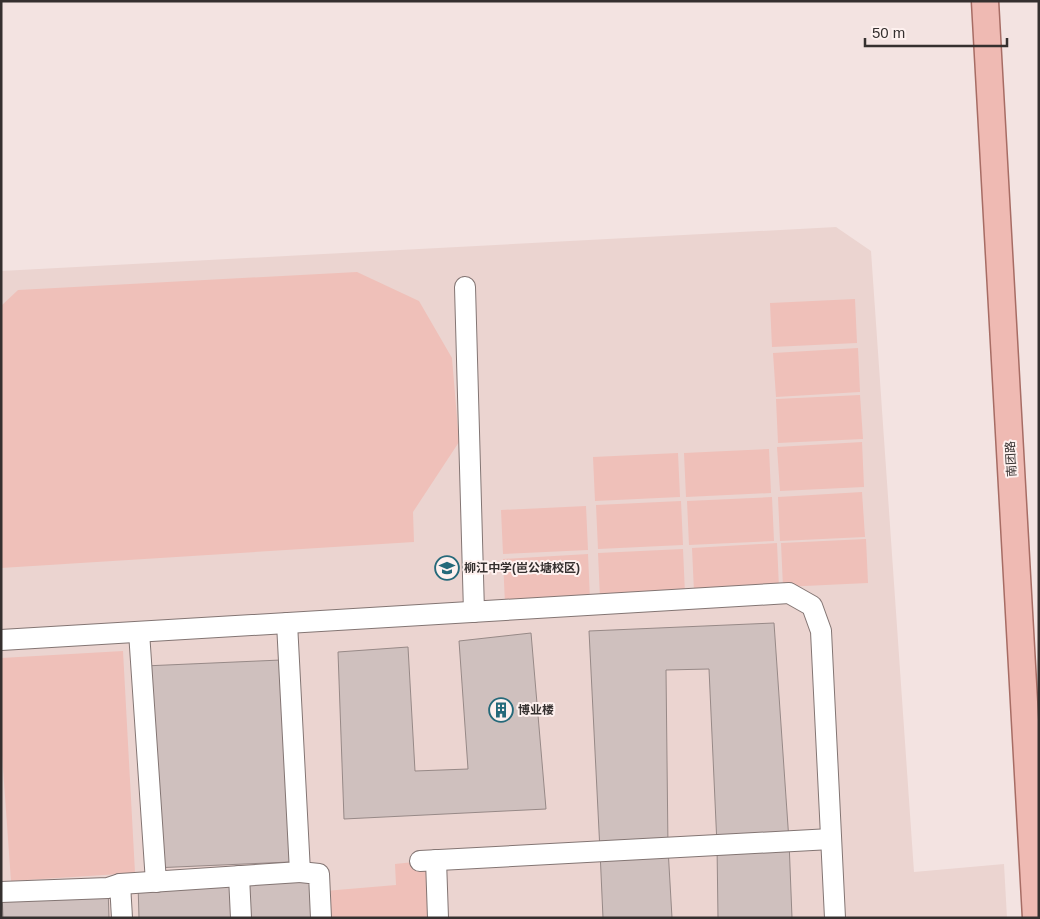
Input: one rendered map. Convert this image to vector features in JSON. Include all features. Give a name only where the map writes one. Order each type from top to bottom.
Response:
[{"type":"main road","name":"南团路","points":[[985,1],[1036,918]]},
{"type":"street","points":[[465,287],[474,612]]},
{"type":"street","points":[[1,640],[789,593],[812,606],[822,631],[835,918]]},
{"type":"street","points":[[287,623],[300,872]]},
{"type":"street","points":[[139,632],[156,882]]},
{"type":"street","points":[[438,918],[428,860],[831,839]]},
{"type":"street","points":[[1,892],[108,888],[120,884],[300,872],[319,874],[321,918]]},
{"type":"street","points":[[239,876],[241,918]]},
{"type":"street","points":[[120,884],[122,918]]},
{"type":"shaded area","name":"柳江中学(岜公塘校区)","points":[[836,227],[871,251],[914,872],[1004,864],[1007,918],[1,918],[1,271]]},
{"type":"shaded area","points":[[357,272],[419,301],[452,358],[459,442],[413,512],[414,542],[1,568],[1,306],[18,290]]},
{"type":"shaded area","points":[[855,299],[857,343],[772,347],[770,303]]},
{"type":"shaded area","points":[[858,348],[860,392],[776,397],[773,353]]},
{"type":"shaded area","points":[[860,395],[863,439],[778,443],[776,399]]},
{"type":"shaded area","points":[[862,442],[864,487],[780,491],[777,447]]},
{"type":"shaded area","points":[[769,449],[771,493],[686,497],[684,453]]},
{"type":"shaded area","points":[[678,453],[680,497],[595,501],[593,457]]},
{"type":"shaded area","points":[[862,492],[865,537],[780,541],[778,497]]},
{"type":"shaded area","points":[[772,497],[774,541],[689,545],[687,501]]},
{"type":"shaded area","points":[[681,501],[683,545],[598,549],[596,505]]},
{"type":"shaded area","points":[[586,506],[588,550],[503,554],[501,510]]},
{"type":"shaded area","points":[[866,539],[868,583],[783,587],[781,543]]},
{"type":"shaded area","points":[[777,543],[779,588],[694,592],[692,548]]},
{"type":"shaded area","points":[[683,549],[685,594],[600,598],[598,553]]},
{"type":"shaded area","points":[[588,554],[590,600],[505,604],[503,559]]},
{"type":"shaded area","points":[[123,651],[135,873],[11,881],[1,740],[1,658]]},
{"type":"shaded area","points":[[432,860],[433,918],[326,918],[325,891],[396,885],[395,864]]},
{"type":"building","points":[[774,623],[789,841],[717,845],[709,669],[666,670],[668,848],[600,851],[589,631]]},
{"type":"building","name":"博业楼","points":[[531,633],[546,809],[344,819],[338,652],[408,647],[415,771],[468,769],[459,641]]},
{"type":"building","points":[[281,660],[290,862],[153,868],[144,666]]},
{"type":"building","points":[[789,841],[792,918],[718,918],[717,845]]},
{"type":"building","points":[[668,848],[672,918],[603,918],[600,851]]},
{"type":"building","points":[[315,874],[317,918],[245,918],[243,876]]},
{"type":"building","points":[[234,877],[236,918],[139,918],[138,883]]},
{"type":"building","points":[[108,888],[109,918],[3,918],[2,893]]},
{"type":"place","name":"柳江中学(岜公塘校区)","points":[[447,568]]},
{"type":"place","name":"博业楼","points":[[501,710]]}]
